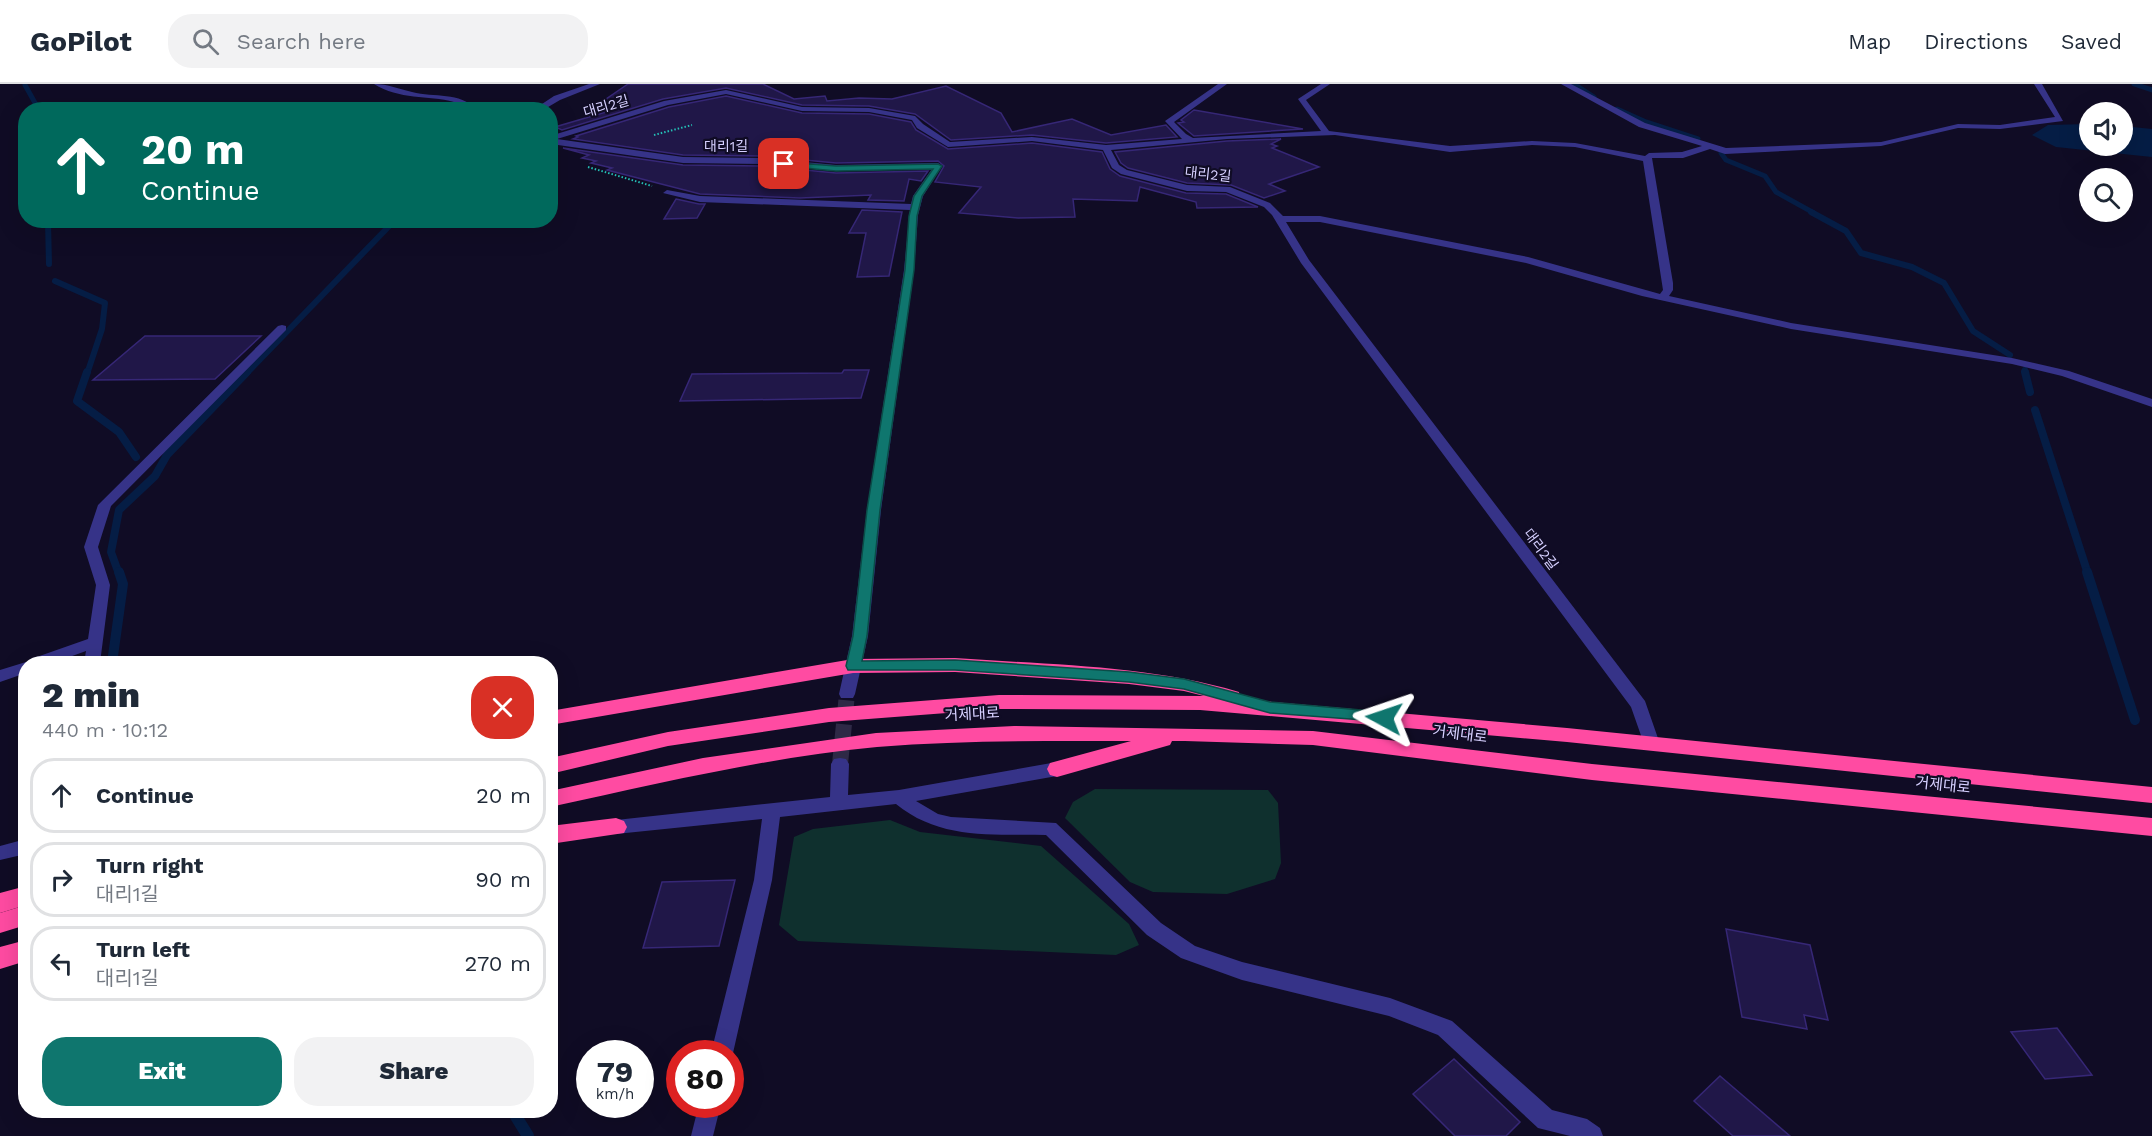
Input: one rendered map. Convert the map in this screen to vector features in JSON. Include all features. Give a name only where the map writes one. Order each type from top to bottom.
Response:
[{"type":"highway","points":[[558,717],[853,666],[955,665],[1129,677],[1184,684],[1270,707]]},
{"type":"highway","name":"거제대로","points":[[558,764],[668,739],[829,715],[999,702],[1200,703],[1270,707],[2152,795]]},
{"type":"highway","name":"거제대로","points":[[558,797],[703,766],[876,740],[1014,733],[1185,734],[1313,738],[1592,772],[2152,827]]},
{"type":"highway","points":[[1057,769],[1185,734]]},
{"type":"highway","points":[[558,835],[616,827]]},
{"type":"highway","points":[[0,903],[18,897]]},
{"type":"highway","points":[[0,923],[18,917]]},
{"type":"highway","points":[[0,958],[18,952]]},
{"type":"street","points":[[378,84],[422,97],[462,102]]},
{"type":"street","points":[[550,102],[596,84]]},
{"type":"street","points":[[1194,141],[1183,136],[1169,121],[1180,117],[1223,84]]},
{"type":"street","points":[[1326,84],[1302,99],[1327,133]]},
{"type":"street","points":[[1565,84],[1642,125],[1725,151],[1881,144],[1958,126],[2000,127],[2060,119],[2038,84]]},
{"type":"street","name":"대리2길","points":[[558,136],[708,89],[802,109],[869,110],[915,118],[920,126],[948,144]]},
{"type":"street","points":[[848,694],[860,636],[874,510],[909,270],[915,207],[918,196],[938,166],[948,144],[1032,139],[1106,148],[1227,137],[1327,133],[1450,149],[1532,142],[1575,145],[1647,159],[1649,156],[1683,155],[1712,147]]},
{"type":"street","name":"대리1길","points":[[558,143],[683,160],[762,160],[836,168],[938,166]]},
{"type":"street","name":"대리2길","points":[[1106,148],[1114,166],[1124,172],[1187,188],[1227,189],[1267,205],[1279,219],[1305,261],[1639,705],[1652,744]]},
{"type":"street","points":[[1647,159],[1668,283],[1668,290],[1663,298]]},
{"type":"street","points":[[668,193],[700,199],[915,207]]},
{"type":"street","points":[[1279,219],[1320,219],[1528,260],[1663,298],[1838,335],[2012,361],[2065,373],[2152,403]]},
{"type":"street","points":[[93,656],[104,585],[92,547],[105,505],[282,328]]},
{"type":"street","points":[[56,656],[95,642]]},
{"type":"street","points":[[0,676],[18,670]]},
{"type":"street","points":[[839,804],[840,764]]},
{"type":"street","points":[[616,827],[839,804],[1057,769]]},
{"type":"street","points":[[898,796],[910,808],[939,822],[988,830],[1016,826],[1050,828],[1138,915],[1188,952],[1242,970],[1390,1007],[1445,1028],[1546,1119],[1579,1128],[1592,1136]]},
{"type":"street","points":[[725,1040],[763,880],[772,812]]},
{"type":"street","points":[[0,853],[18,848]]},
{"type":"street","points":[[702,1136],[706,1118]]},
{"type":"path","points":[[586,167],[668,193]]},
{"type":"green space","points":[[1095,789],[1268,790],[1278,803],[1281,863],[1275,879],[1227,894],[1153,892],[1130,882],[1065,818],[1073,802]]},
{"type":"green space","points":[[890,820],[920,832],[1041,846],[1129,924],[1139,945],[1116,955],[798,941],[779,925],[794,837],[813,829]]},
{"type":"water","points":[[2079,124],[2079,149],[2056,147],[2032,135],[2048,125]]},
{"type":"water","points":[[2133,127],[2152,129],[2152,157],[2133,155]]},
{"type":"building","points":[[628,84],[763,84],[794,99],[825,96],[827,101],[859,98],[892,99],[946,86],[1001,113],[1012,132],[1072,119],[1111,135],[1166,125],[1177,137],[1106,143],[1032,135],[951,140],[915,114],[869,106],[802,105],[726,88],[663,99],[562,130],[558,128],[558,126],[606,112],[590,110]]},
{"type":"building","points":[[726,96],[802,113],[869,114],[911,122],[916,130],[948,149],[1032,143],[1102,152],[1110,169],[1120,176],[1186,193],[1226,194],[1258,207],[1197,208],[1196,202],[1140,187],[1137,201],[1073,199],[1075,217],[1018,218],[959,213],[981,187],[935,182],[944,166],[938,161],[836,163],[762,156],[683,155],[573,139],[578,137],[576,136],[669,107]]},
{"type":"building","points":[[1194,110],[1303,129],[1194,136],[1178,123],[1184,122],[1181,120]]},
{"type":"building","points":[[1281,139],[1271,144],[1277,146],[1272,148],[1319,167],[1269,184],[1285,191],[1264,198],[1231,185],[1187,183],[1128,168],[1121,163],[1115,152],[1227,141]]},
{"type":"building","points":[[563,148],[683,165],[762,166],[836,173],[928,171],[921,181],[909,179],[904,201],[868,200],[871,195],[800,198],[700,194],[607,170],[612,168],[591,163],[596,161],[582,158],[589,155]]},
{"type":"building","points":[[676,199],[705,204],[697,218],[664,219]]},
{"type":"building","points":[[862,210],[902,212],[889,276],[857,277],[866,233],[849,233]]},
{"type":"building","points":[[145,336],[261,336],[215,379],[93,380]]},
{"type":"building","points":[[844,370],[869,370],[861,398],[680,401],[692,374],[842,373]]},
{"type":"building","points":[[735,880],[719,946],[643,948],[662,882]]},
{"type":"building","points":[[1726,929],[1810,945],[1828,1020],[1804,1015],[1807,1029],[1742,1017]]},
{"type":"building","points":[[2057,1028],[2092,1075],[2045,1079],[2011,1032]]},
{"type":"building","points":[[1454,1059],[1520,1122],[1506,1136],[1455,1136],[1413,1094]]},
{"type":"building","points":[[1720,1076],[1790,1136],[1733,1136],[1694,1101]]},
{"type":"waterway","points":[[1574,84],[1594,97]]},
{"type":"waterway","points":[[2134,84],[2152,90]]},
{"type":"waterway","points":[[25,85],[35,102]]},
{"type":"waterway","points":[[1617,109],[1646,122],[1698,139]]},
{"type":"waterway","points":[[1721,153],[1726,160],[1765,176],[1776,192],[1814,213]]},
{"type":"waterway","points":[[1811,212],[1846,231],[1861,253],[1912,267],[1944,283],[1973,331],[2010,355]]},
{"type":"waterway","points":[[48,228],[49,264]]},
{"type":"waterway","points":[[246,374],[387,228]]},
{"type":"waterway","points":[[55,281],[105,303],[102,329],[87,374]]},
{"type":"waterway","points":[[2025,370],[2026,374]]},
{"type":"waterway","points":[[87,372],[77,401],[119,432],[136,457]]},
{"type":"waterway","points":[[119,574],[111,552],[119,510],[155,476],[167,455],[247,372]]},
{"type":"waterway","points":[[2025,372],[2030,392]]},
{"type":"waterway","points":[[2035,410],[2088,574]]},
{"type":"waterway","points":[[113,656],[123,584],[119,572]]},
{"type":"waterway","points":[[2087,572],[2135,720]]},
{"type":"waterway","points":[[517,1118],[528,1136]]},
{"type":"tunnel","points":[[840,764],[847,694]]},
{"type":"route","points":[[784,164],[836,168],[938,166],[931,181],[918,196],[913,216],[909,270],[874,510],[860,636],[853,666],[955,665],[1129,677],[1184,684],[1270,707],[1384,718]]}]
